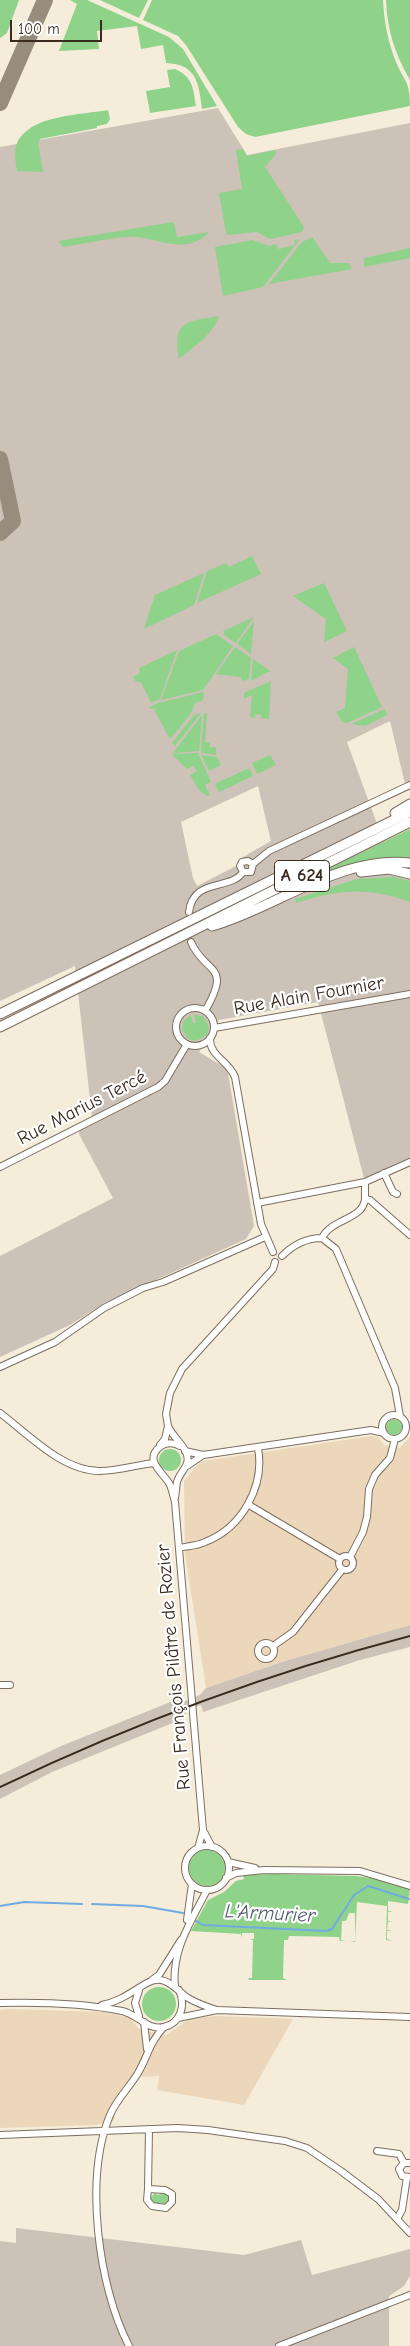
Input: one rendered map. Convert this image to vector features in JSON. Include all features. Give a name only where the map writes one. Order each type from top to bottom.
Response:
[{"type":"highway","points":[[332,848],[410,804]]},
{"type":"highway","name":"A 624","points":[[0,1014],[332,848],[410,812]]},
{"type":"highway","name":"A 624","points":[[0,1027],[410,822]]},
{"type":"highway","points":[[195,931],[217,925],[301,889],[362,866],[387,862],[410,863]]},
{"type":"highway","points":[[301,889],[368,871],[390,869],[410,874]]},
{"type":"street","points":[[243,872],[251,872],[252,864],[269,851],[410,785]]},
{"type":"street","points":[[243,872],[240,866],[242,862],[248,860],[252,864]]},
{"type":"street","points":[[189,912],[191,901],[194,897],[214,884],[238,879],[243,872]]},
{"type":"street","points":[[191,942],[196,952],[212,966],[216,976],[215,992],[205,1011]]},
{"type":"street","name":"Rue Alain Fournier","points":[[214,1028],[410,994]]},
{"type":"street","points":[[185,1469],[188,1459],[183,1448],[174,1439],[168,1426],[166,1414],[170,1393],[182,1369],[273,1269],[275,1262],[280,1261],[280,1252],[265,1237],[257,1204],[234,1077],[224,1060],[212,1050],[210,1038],[214,1028],[213,1021],[205,1011],[199,1009],[188,1010],[179,1017],[177,1033],[187,1044],[197,1046],[224,1060]]},
{"type":"street","points":[[197,1046],[210,1038]]},
{"type":"street","name":"Rue Marius Tercé","points":[[0,1167],[158,1087],[165,1081],[187,1044]]},
{"type":"street","points":[[257,1204],[365,1182],[410,1162]]},
{"type":"street","points":[[384,1174],[392,1192],[397,1194]]},
{"type":"street","points":[[322,1238],[332,1225],[357,1212],[365,1200],[365,1182]]},
{"type":"street","points":[[365,1200],[370,1200],[410,1235]]},
{"type":"street","points":[[0,1367],[54,1342],[104,1308],[143,1288],[265,1237]]},
{"type":"street","points":[[158,1448],[168,1443],[203,1455],[371,1430],[384,1433],[389,1438],[395,1439],[402,1435],[408,1425],[400,1416],[397,1407],[396,1388],[336,1249],[322,1238],[306,1240],[280,1252]]},
{"type":"street","points":[[371,1430],[392,1415],[397,1407]]},
{"type":"street","points":[[0,1413],[63,1460],[82,1469],[111,1470],[154,1463]]},
{"type":"street","points":[[392,1415],[400,1416]]},
{"type":"street","points":[[382,1423],[384,1433]]},
{"type":"street","points":[[168,1426],[165,1439],[155,1454],[154,1463],[162,1474],[171,1477],[203,1455]]},
{"type":"street","points":[[350,1557],[363,1532],[369,1489],[380,1468],[390,1458],[395,1439]]},
{"type":"street","points":[[179,1548],[204,1543],[219,1536],[249,1505],[259,1472],[258,1448]]},
{"type":"street","name":"Rue François Pilâtre de Rozier","points":[[175,1502],[177,1481],[185,1469]]},
{"type":"street","name":"Rue François Pilâtre de Rozier","points":[[162,1474],[170,1483],[175,1502],[203,1830],[198,1848]]},
{"type":"street","points":[[249,1505],[340,1559]]},
{"type":"street","points":[[340,1559],[344,1556],[350,1557],[354,1562],[348,1570],[342,1570]]},
{"type":"street","points":[[340,1559],[339,1566],[342,1570]]},
{"type":"street","points":[[273,1646],[293,1632],[342,1570]]},
{"type":"street","points":[[0,1685],[10,1685]]},
{"type":"street","name":"Rue François Pilâtre de Rozier","points":[[203,1830],[212,1847]]},
{"type":"street","points":[[226,1878],[228,1862],[223,1853],[212,1847],[198,1848],[191,1852],[185,1863],[186,1874],[192,1884],[207,1890],[216,1888],[226,1878],[236,1873],[264,1870],[360,1871],[410,1886]]},
{"type":"street","points":[[228,1862],[264,1870]]},
{"type":"street","points":[[186,1929],[192,1884]]},
{"type":"street","points":[[178,2018],[183,2004],[174,1978],[182,1939],[207,1890]]},
{"type":"street","points":[[99,2006],[111,2003],[152,1981],[182,1939]]},
{"type":"street","points":[[152,1981],[163,1980],[192,2000],[217,2010]]},
{"type":"street","points":[[140,1989],[135,2003],[142,2020],[147,2049]]},
{"type":"street","points":[[2,2002],[99,2006],[132,2014],[155,2027],[164,2027]]},
{"type":"street","points":[[129,2346],[110,2297],[99,2239],[98,2187],[105,2132],[117,2101],[139,2072],[147,2049],[164,2027],[178,2018],[217,2010],[410,2017]]},
{"type":"street","points":[[148,2130],[148,2189]]},
{"type":"street","points":[[0,2135],[208,2130],[285,2141],[300,2146],[341,2171],[378,2198],[410,2233]]},
{"type":"street","points":[[377,2151],[399,2154],[407,2163],[400,2167],[402,2176],[409,2177],[402,2210],[397,2219]]},
{"type":"street","points":[[279,2346],[410,2295]]},
{"type":"shaded area","points":[[218,108],[247,155],[410,123],[410,785],[406,788],[390,721],[347,742],[395,873],[410,874],[410,1162],[365,1182],[318,1002],[219,1020],[199,1052],[224,1067],[228,1073],[254,1226],[246,1239],[103,1304],[70,1325],[0,1357],[0,1256],[113,1198],[79,1134],[80,1124],[92,1117],[75,966],[0,1001],[0,147]],"holes":[[[258,786],[271,841],[243,857],[236,866],[197,886],[193,878],[181,822]]]},
{"type":"shaded area","points":[[372,1436],[378,1437],[385,1446],[400,1448],[410,1437],[410,1625],[285,1661],[206,1688],[185,1554],[184,1481],[196,1466],[203,1461]]},
{"type":"shaded area","points":[[410,1625],[410,1647],[360,1660],[203,1712],[201,1705],[187,1710],[185,1718],[52,1772],[0,1799],[0,1775],[61,1746],[178,1699],[185,1701],[200,1695],[206,1688],[285,1661]]},
{"type":"shaded area","points":[[0,2010],[103,2012],[130,2018],[139,2029],[166,2035],[188,2020],[195,2018],[217,2016],[293,2019],[244,2105],[157,2090],[159,2076],[140,2077],[116,2110],[114,2121],[96,2125],[0,2128]]},
{"type":"shaded area","points":[[16,2228],[244,2255],[301,2240],[312,2275],[410,2249],[410,2276],[404,2286],[389,2296],[389,2346],[0,2346],[0,2241],[16,2243]]},
{"type":"green space","points":[[0,0],[19,0],[7,33],[0,38]]},
{"type":"green space","points":[[70,0],[87,0],[169,37],[183,49],[217,106],[202,109],[194,77],[184,67],[166,63],[163,45],[141,49],[137,26],[97,31],[99,49],[59,51],[77,4]]},
{"type":"green space","points":[[100,0],[148,0],[139,18]]},
{"type":"green space","points":[[152,0],[383,0],[385,24],[396,62],[408,87],[410,106],[255,137],[246,134],[238,127],[186,45],[178,36],[143,20]]},
{"type":"green space","points":[[386,0],[410,0],[410,80],[393,42]]},
{"type":"green space","points":[[175,69],[189,79],[193,88],[196,106],[150,113],[146,91],[170,87],[167,70]]},
{"type":"green space","points":[[108,110],[110,119],[107,124],[97,126],[97,128],[40,139],[38,143],[43,172],[17,171],[16,147],[21,136],[30,128],[55,118]]},
{"type":"green space","points":[[243,149],[247,156],[275,150],[276,154],[265,167],[304,227],[302,232],[270,239],[257,232],[228,235],[226,233],[219,193],[242,189],[236,150]]},
{"type":"green space","points":[[174,222],[177,237],[209,232],[200,240],[180,244],[169,244],[138,237],[63,247],[58,241]]},
{"type":"green space","points":[[312,237],[330,263],[349,263],[352,269],[269,284],[302,242]]},
{"type":"green space","points":[[300,239],[263,287],[223,296],[215,247],[252,240],[269,246],[276,244],[278,249],[295,245],[294,240]]},
{"type":"green space","points":[[410,248],[410,258],[364,267],[364,258]]},
{"type":"green space","points":[[219,316],[207,335],[179,359],[178,337],[184,325]]},
{"type":"green space","points":[[252,556],[261,574],[197,603],[207,571],[226,563],[229,567]]},
{"type":"green space","points":[[204,573],[194,605],[144,629],[155,595]]},
{"type":"green space","points":[[324,583],[347,631],[324,642],[326,619],[293,596]]},
{"type":"green space","points":[[254,617],[236,643],[225,636],[223,631]]},
{"type":"green space","points":[[254,621],[251,654],[237,644]]},
{"type":"green space","points":[[216,634],[233,646],[203,690],[161,700],[179,651]]},
{"type":"green space","points":[[235,647],[251,658],[249,679],[242,681],[241,677],[216,674]]},
{"type":"green space","points":[[354,647],[382,707],[347,723],[342,722],[336,712],[345,708],[348,669],[333,658]]},
{"type":"green space","points":[[177,650],[160,699],[151,703],[141,682],[136,682],[133,677],[140,673],[139,668]]},
{"type":"green space","points":[[253,659],[270,671],[251,681]]},
{"type":"green space","points":[[271,681],[269,719],[261,718],[261,715],[255,714],[255,718],[250,717],[252,695],[244,699],[244,693]]},
{"type":"green space","points":[[204,692],[203,700],[195,703],[191,713],[172,737],[169,738],[154,709],[148,708],[158,703]]},
{"type":"green space","points":[[385,709],[387,715],[365,726],[351,724]]},
{"type":"green space","points":[[201,713],[175,746],[172,743],[194,715]]},
{"type":"green space","points":[[204,713],[207,713],[205,742],[210,743],[210,747],[216,747],[216,755],[202,753],[201,750]]},
{"type":"green space","points":[[202,715],[199,751],[173,753]]},
{"type":"green space","points":[[198,753],[211,782],[205,785],[210,795],[207,796],[199,790],[190,775],[197,771],[193,766],[187,769],[172,754]]},
{"type":"green space","points":[[201,755],[217,757],[221,765],[209,771]]},
{"type":"green space","points":[[270,755],[276,765],[257,774],[252,763]]},
{"type":"green space","points":[[249,768],[253,776],[219,792],[215,784]]},
{"type":"green space","points":[[410,829],[410,860],[400,859],[291,890],[291,887]]},
{"type":"green space","points":[[395,877],[410,881],[410,902],[366,892],[326,895],[296,903],[295,899],[357,879]]},
{"type":"green space","points":[[194,1014],[204,1017],[209,1028],[207,1035],[196,1041],[188,1039],[182,1029],[184,1020],[191,1015],[193,1023],[196,1023]]},
{"type":"green space","points":[[391,1419],[397,1419],[402,1424],[400,1433],[391,1435],[386,1430],[386,1424]]},
{"type":"green space","points":[[170,1449],[178,1452],[181,1460],[178,1468],[170,1471],[162,1468],[159,1460],[162,1452]]},
{"type":"green space","points":[[207,1850],[214,1851],[220,1855],[224,1861],[224,1875],[220,1881],[214,1885],[207,1886],[200,1885],[194,1881],[190,1875],[189,1868],[190,1861],[194,1855],[200,1851]]},
{"type":"green space","points":[[243,1875],[357,1876],[384,1880],[410,1889],[408,1904],[388,1901],[388,1911],[393,1912],[388,1912],[388,1921],[392,1921],[388,1922],[387,1930],[392,1930],[387,1931],[387,1939],[392,1941],[386,1940],[387,1906],[357,1902],[355,1942],[350,1941],[355,1941],[355,1913],[349,1913],[346,1921],[342,1921],[341,1940],[345,1941],[340,1941],[339,1937],[289,1936],[288,1940],[284,1940],[283,1978],[287,1980],[249,1980],[248,1978],[252,1978],[253,1940],[249,1939],[254,1939],[254,1933],[242,1933],[242,1938],[241,1934],[191,1931],[208,1900],[224,1892],[236,1881],[244,1879]]},
{"type":"green space","points":[[159,1987],[171,1992],[176,2004],[171,2016],[159,2021],[147,2016],[142,2004],[147,1992]]},
{"type":"green space","points":[[156,2192],[157,2195],[164,2193],[169,2195],[171,2199],[164,2206],[163,2203],[157,2203],[156,2205],[151,2202],[150,2198]]},
{"type":"waterway","name":"L'Armurier","points":[[196,1921],[203,1925],[327,1931],[332,1929],[354,1895],[368,1886],[409,1899]]},
{"type":"waterway","name":"L'Armurier","points":[[0,1906],[24,1902],[82,1904]]},
{"type":"waterway","name":"L'Armurier","points":[[92,1904],[143,1906],[183,1913]]},
{"type":"taxiway","points":[[0,103],[45,0]]},
{"type":"taxiway","points":[[0,459],[13,521],[0,533]]},
{"type":"railway","points":[[0,1787],[100,1742],[201,1702],[305,1666],[410,1636]]}]
